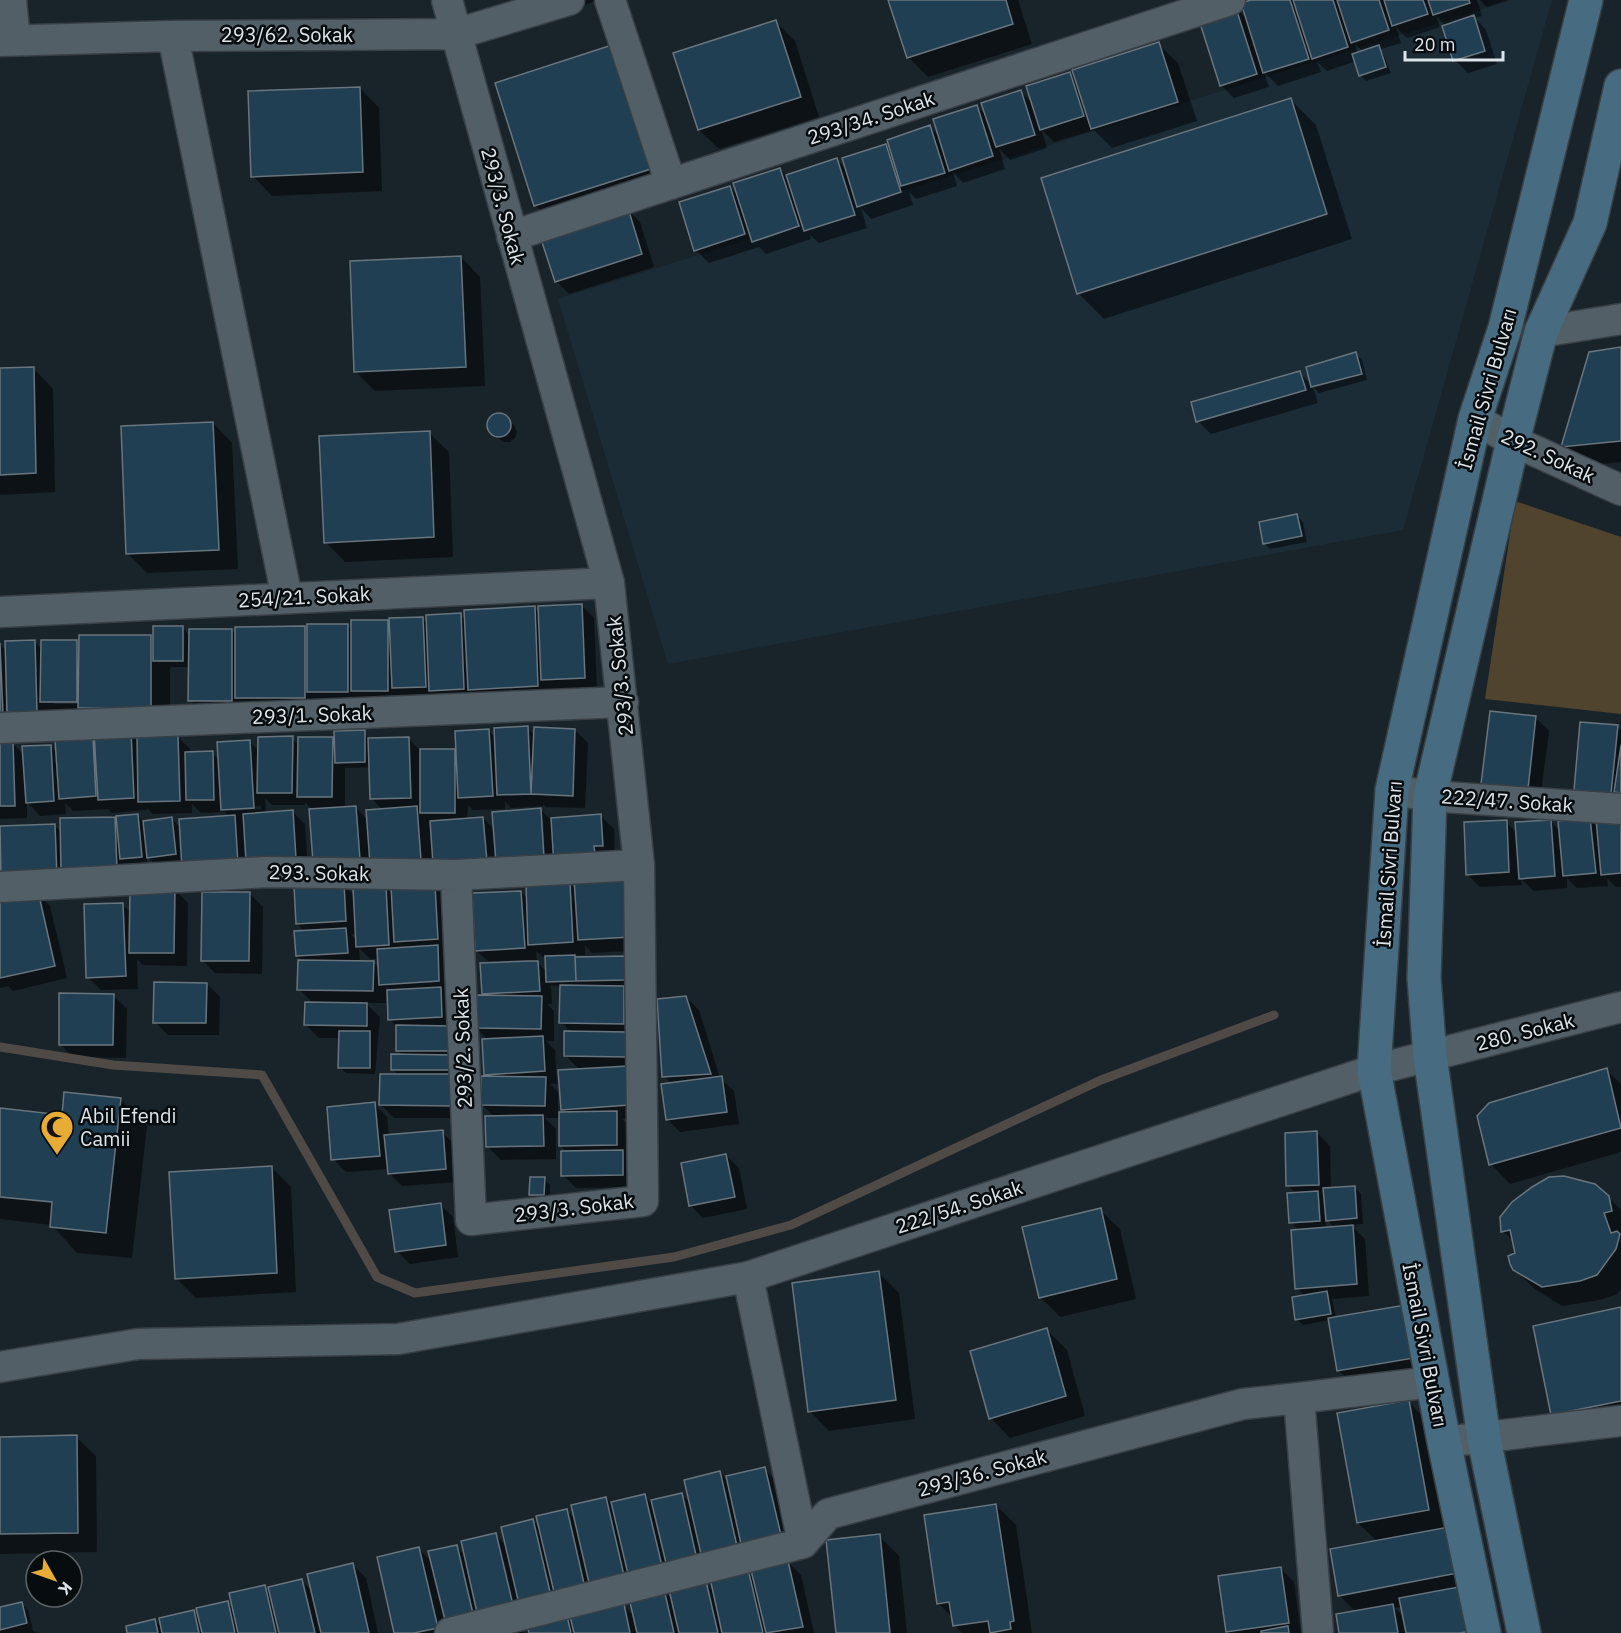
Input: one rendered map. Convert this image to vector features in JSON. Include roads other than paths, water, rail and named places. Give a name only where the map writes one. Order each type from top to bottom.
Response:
[{"type":"main road","name":"İsmail Sivri Bulvarı","points":[[1484,1633],[1432,1382],[1374,1070],[1392,790],[1475,419],[1505,328],[1586,0]]},
{"type":"main road","name":"İsmail Sivri Bulvarı","points":[[1524,1633],[1484,1439],[1430,1056],[1424,978],[1430,796],[1513,441],[1541,332],[1590,223],[1621,86]]},
{"type":"street","points":[[8,41],[11,0]]},
{"type":"street","name":"293/3. Sokak","points":[[447,0],[609,583],[639,865],[643,1202],[471,1220]]},
{"type":"street","name":"293/62. Sokak","points":[[8,41],[173,36],[456,33],[569,0]]},
{"type":"street","points":[[610,0],[671,184]]},
{"type":"street","name":"293/34. Sokak","points":[[512,236],[1230,0]]},
{"type":"street","points":[[173,36],[288,598]]},
{"type":"street","points":[[1541,332],[1621,319]]},
{"type":"street","name":"292. Sokak","points":[[1475,419],[1513,441],[1621,490]]},
{"type":"street","name":"254/21. Sokak","points":[[0,612],[609,583]]},
{"type":"street","name":"293/1. Sokak","points":[[0,728],[623,702]]},
{"type":"street","name":"222/47. Sokak","points":[[1392,790],[1430,796],[1621,809]]},
{"type":"street","name":"293. Sokak","points":[[0,887],[267,872],[456,875],[639,865]]},
{"type":"street","name":"293/2. Sokak","points":[[456,875],[471,1220]]},
{"type":"street","name":"280. Sokak","points":[[1430,1056],[1621,1007]]},
{"type":"street","name":"222/54. Sokak","points":[[0,1366],[138,1344],[398,1339],[748,1277],[1374,1070],[1430,1056]]},
{"type":"street","points":[[450,1633],[803,1543],[748,1277]]},
{"type":"street","name":"293/36. Sokak","points":[[803,1543],[828,1514],[1244,1404],[1432,1382]]},
{"type":"street","points":[[1299,1398],[1318,1633]]},
{"type":"street","points":[[1444,1442],[1484,1439],[1621,1420]]},
{"type":"waterway","points":[[0,1047],[113,1065],[262,1075],[377,1277],[415,1293],[674,1257],[791,1225],[1101,1080],[1274,1015]]},
{"type":"place","name":"Abil Efendi Camii","points":[[57,1156]]}]
